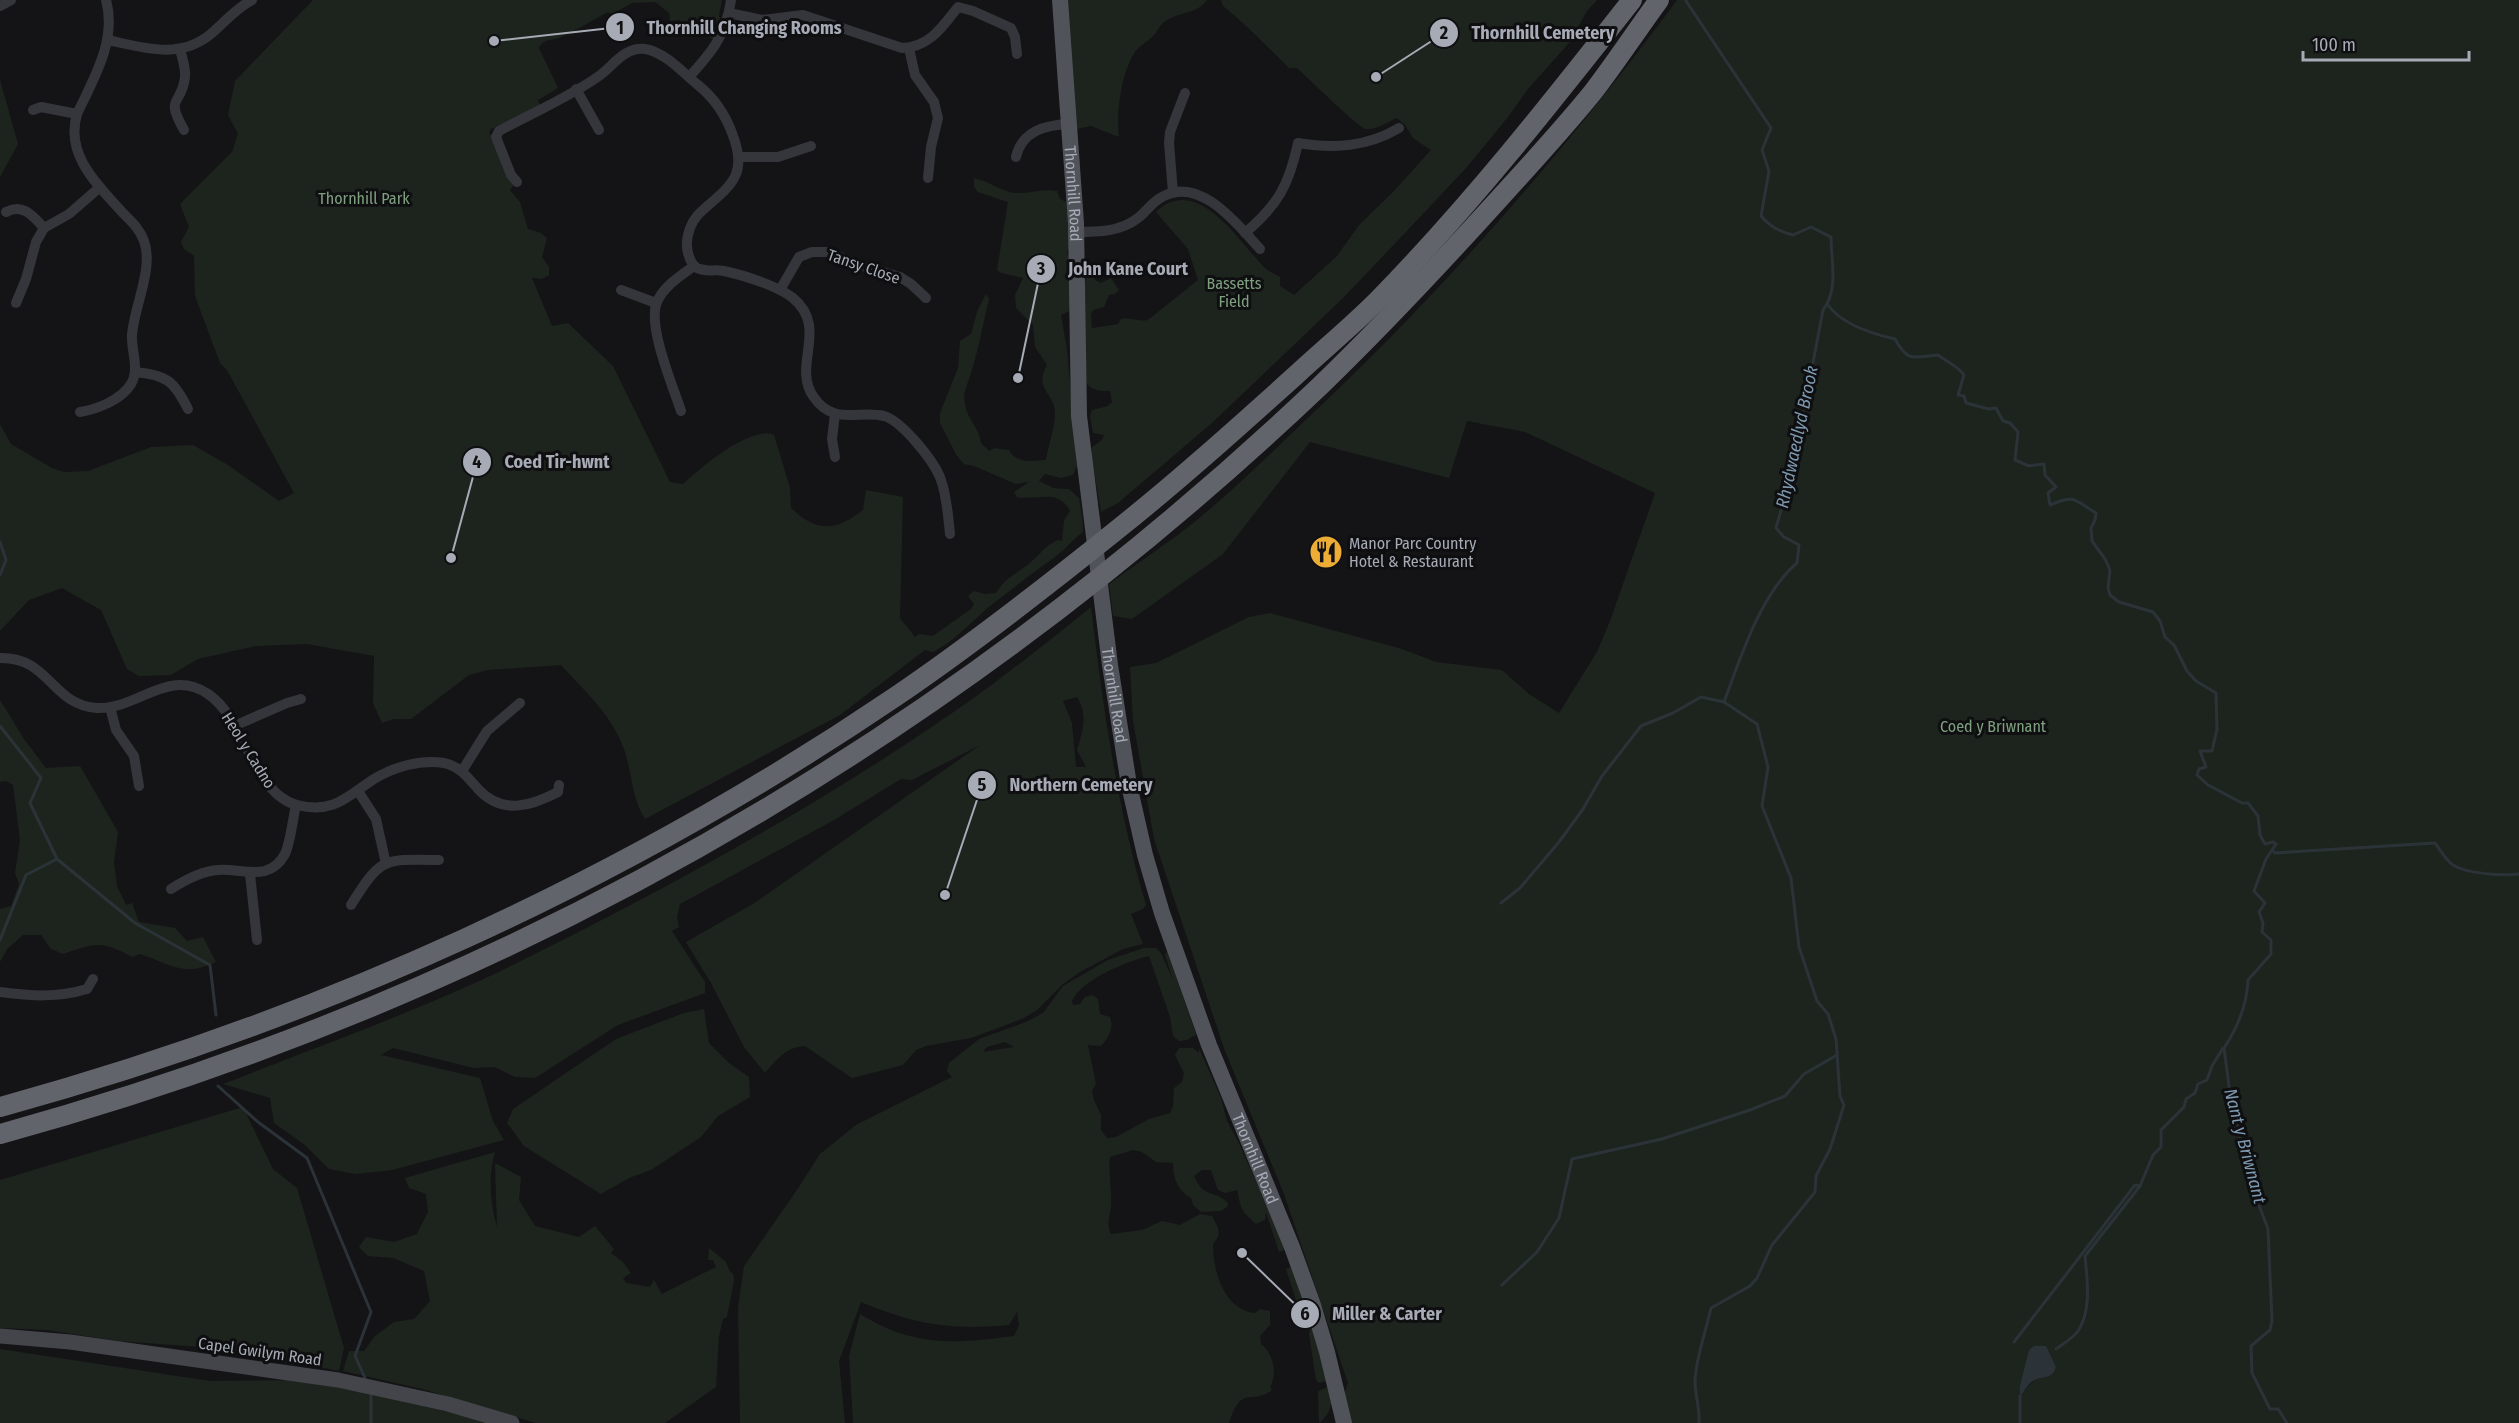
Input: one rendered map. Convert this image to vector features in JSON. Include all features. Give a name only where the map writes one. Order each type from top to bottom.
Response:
[{"type":"highway","points":[[0,1107],[131,1068],[214,1040],[292,1011],[444,948],[530,908],[663,838],[774,774],[897,696],[1001,621],[1158,497],[1227,438],[1376,301],[1512,152],[1632,0]]},
{"type":"highway","points":[[0,1134],[104,1104],[201,1072],[310,1032],[437,980],[612,896],[696,851],[771,807],[901,724],[1010,648],[1200,496],[1245,457],[1380,329],[1527,168],[1591,93],[1659,0]]},
{"type":"main road","name":"Thornhill Road","points":[[1061,1],[1077,232],[1078,391],[1090,507],[1121,744],[1151,877],[1209,1045],[1308,1291],[1327,1352],[1344,1423]]},
{"type":"street","points":[[0,6],[11,0]]},
{"type":"street","points":[[80,412],[118,397],[132,383],[135,372],[132,336],[147,251],[138,229],[100,187],[79,158],[75,136],[77,114],[108,40],[110,23],[106,0]]},
{"type":"street","points":[[108,40],[155,50],[180,49],[202,40],[234,12],[252,0]]},
{"type":"street","points":[[689,77],[720,40],[731,0]]},
{"type":"street","points":[[729,13],[762,20],[802,15],[895,48],[909,48],[933,37],[956,4],[1011,28],[1015,37],[1017,54]]},
{"type":"street","points":[[909,48],[915,75],[934,102],[938,118],[931,147],[928,178]]},
{"type":"street","points":[[180,49],[185,80],[174,102],[174,108],[184,130]]},
{"type":"street","points":[[517,182],[511,175],[496,134],[600,75],[620,56],[644,49],[659,54],[689,77],[707,93],[722,112],[735,140],[739,158],[739,167],[732,183],[724,193],[704,209],[688,232],[688,253],[694,267],[702,270],[726,271],[780,290],[799,305],[808,321],[811,341],[807,369],[809,388],[819,404],[835,414],[882,416],[901,427],[938,473],[944,491],[950,534]]},
{"type":"street","points":[[576,89],[598,130]]},
{"type":"street","points":[[1173,193],[1170,132],[1185,93]]},
{"type":"street","points":[[33,110],[41,107],[77,114]]},
{"type":"street","points":[[1016,157],[1021,143],[1032,132],[1047,126],[1069,124]]},
{"type":"street","points":[[1245,233],[1270,211],[1285,189],[1298,143],[1322,147],[1351,146],[1376,139],[1399,128]]},
{"type":"street","points":[[739,158],[778,157],[811,146]]},
{"type":"street","points":[[16,303],[26,279],[36,242],[44,228],[69,214],[100,187]]},
{"type":"street","points":[[1077,232],[1105,231],[1123,227],[1137,219],[1160,198],[1173,193],[1191,193],[1210,201],[1229,215],[1260,249]]},
{"type":"street","points":[[6,212],[13,208],[25,210],[44,228]]},
{"type":"street","name":"Tansy Close","points":[[780,290],[799,257],[821,251],[900,278],[911,284],[926,298]]},
{"type":"street","points":[[681,411],[656,329],[656,303],[670,284],[694,267]]},
{"type":"street","points":[[621,290],[656,303]]},
{"type":"street","points":[[135,372],[160,376],[168,380],[181,393],[188,409]]},
{"type":"street","points":[[835,414],[832,439],[835,457]]},
{"type":"street","name":"Heol y Cadno","points":[[0,658],[15,658],[32,664],[43,672],[63,694],[81,705],[110,707],[131,702],[169,685],[188,686],[207,693],[215,699],[234,726],[273,789],[283,800],[296,805]]},
{"type":"street","points":[[234,726],[301,699]]},
{"type":"street","points":[[462,771],[487,731],[520,703]]},
{"type":"street","points":[[110,707],[116,730],[134,756],[139,786]]},
{"type":"street","points":[[171,889],[191,877],[212,871],[250,874],[269,870],[277,865],[284,855],[296,805],[329,806],[348,799],[386,773],[410,765],[436,762],[453,766],[462,771],[488,797],[505,806],[514,807],[535,803],[558,792],[559,785]]},
{"type":"street","points":[[358,791],[376,819],[386,864]]},
{"type":"street","points":[[351,905],[370,874],[386,864],[396,860],[439,860]]},
{"type":"street","points":[[250,874],[256,940]]},
{"type":"street","points":[[0,992],[40,996],[60,995],[87,988],[93,979]]},
{"type":"street","name":"Capel Gwilym Road","points":[[0,1336],[70,1342],[338,1380],[448,1404],[512,1423]]},
{"type":"green space","name":"Thornhill Park","points":[[313,0],[722,0],[719,16],[723,25],[714,40],[679,20],[670,21],[669,13],[655,2],[632,3],[612,14],[608,12],[559,38],[545,41],[541,45],[539,48],[558,88],[538,100],[540,105],[491,129],[489,133],[498,141],[514,184],[510,190],[520,202],[528,229],[541,233],[547,238],[542,257],[549,267],[549,275],[542,279],[532,278],[552,326],[568,323],[613,366],[670,482],[683,484],[726,450],[752,436],[764,434],[774,435],[790,488],[791,508],[809,522],[827,526],[853,517],[863,510],[866,490],[903,497],[900,618],[915,637],[919,634],[933,636],[971,609],[974,604],[968,596],[974,591],[985,594],[996,593],[1004,582],[1036,558],[1046,547],[1058,540],[1062,541],[1064,520],[1070,511],[1065,504],[1060,500],[1047,497],[1017,497],[1014,492],[1029,482],[1016,484],[964,464],[957,456],[940,423],[940,413],[958,368],[960,341],[971,334],[977,312],[986,294],[989,299],[965,392],[966,409],[981,443],[989,451],[994,448],[1009,450],[1020,460],[1046,460],[1055,413],[1052,400],[1042,380],[1047,365],[1035,347],[1033,325],[1016,308],[1015,295],[1023,278],[997,270],[1008,202],[978,192],[974,187],[974,178],[1015,193],[1057,191],[1060,199],[1068,203],[1070,244],[1067,252],[1072,267],[1072,310],[1061,315],[1067,349],[1077,466],[1073,475],[1061,478],[1045,474],[1039,481],[1053,488],[1069,489],[1079,498],[1083,532],[1055,557],[987,608],[950,641],[933,652],[925,650],[840,715],[645,819],[635,795],[625,752],[614,727],[598,705],[561,665],[488,670],[469,675],[411,719],[394,719],[382,723],[373,703],[374,656],[307,644],[256,646],[198,659],[171,675],[139,676],[127,669],[101,610],[62,588],[29,600],[0,631],[0,424],[11,444],[52,468],[64,472],[88,471],[151,447],[193,445],[228,465],[279,501],[294,493],[227,370],[220,363],[195,296],[194,256],[184,249],[181,242],[189,227],[180,204],[232,152],[238,134],[228,115],[235,81]]},
{"type":"green space","points":[[1067,0],[1207,0],[1198,8],[1164,22],[1154,35],[1135,52],[1123,82],[1118,117],[1119,137],[1091,126],[1076,129]]},
{"type":"green space","name":"Bassetts Field","points":[[1221,0],[1597,0],[1587,11],[1569,43],[1528,89],[1467,167],[1342,299],[1212,423],[1118,503],[1101,512],[1091,455],[1092,447],[1102,440],[1104,435],[1093,433],[1090,416],[1092,410],[1108,406],[1112,402],[1110,391],[1091,388],[1086,383],[1084,287],[1087,274],[1091,272],[1095,280],[1101,283],[1111,278],[1119,290],[1109,295],[1104,307],[1093,310],[1092,328],[1118,324],[1121,319],[1148,320],[1198,280],[1188,249],[1156,212],[1171,202],[1187,200],[1202,205],[1216,215],[1264,267],[1280,277],[1280,286],[1294,295],[1337,256],[1359,225],[1431,150],[1413,138],[1405,125],[1397,118],[1374,128],[1362,127],[1297,68],[1289,68],[1223,6]]},
{"type":"green space","name":"Coed y Briwnant","points":[[1677,0],[2519,0],[2519,1423],[1351,1423],[1344,1395],[1348,1383],[1284,1194],[1225,1051],[1154,839],[1133,721],[1130,667],[1156,663],[1249,617],[1270,613],[1402,649],[1436,662],[1502,670],[1529,694],[1559,713],[1597,652],[1655,493],[1525,432],[1467,421],[1449,478],[1310,442],[1223,554],[1132,619],[1113,616],[1109,584],[1213,507],[1410,318],[1503,216]],"holes":[[[2029,1350],[2056,1367],[2051,1375],[2035,1380],[2020,1395]]]},
{"type":"green space","points":[[0,80],[18,144],[0,177]]},
{"type":"green space","points":[[1091,607],[1112,757],[1127,831],[1146,905],[1143,909],[1131,914],[1143,944],[1123,949],[1080,972],[1063,984],[1037,1010],[1022,1019],[971,1038],[926,1046],[916,1050],[903,1065],[852,1078],[805,1046],[787,1052],[777,1059],[765,1073],[744,1047],[711,983],[686,942],[756,902],[980,745],[912,780],[901,779],[834,820],[680,904],[677,917],[679,927],[672,931],[705,982],[705,993],[618,1025],[535,1078],[515,1077],[494,1067],[474,1068],[393,1048],[381,1055],[480,1078],[493,1121],[504,1140],[392,1170],[356,1174],[329,1169],[305,1145],[274,1123],[270,1098],[223,1084],[372,1026],[483,979],[579,932],[701,867],[822,797],[938,723],[993,684]],"holes":[[[1077,697],[1083,723],[1077,750],[1086,767],[1076,767],[1072,723],[1063,701]]]},
{"type":"green space","points":[[0,700],[24,739],[46,768],[80,766],[118,832],[114,862],[117,886],[126,905],[132,903],[139,922],[175,928],[187,941],[203,937],[216,962],[195,969],[178,968],[140,954],[132,957],[113,948],[98,945],[63,954],[51,949],[41,935],[23,935],[7,949],[0,962],[0,909],[11,906],[19,884],[15,873],[20,840],[13,785],[6,781],[0,782]]},
{"type":"green space","points":[[1144,948],[1156,948],[1161,953],[1173,980],[1165,955],[1167,951],[1196,1034],[1187,1040],[1179,1041],[1173,1036],[1170,1017],[1149,956],[1106,972],[1077,993],[1072,1001],[1073,1005],[1080,1004],[1085,997],[1093,995],[1098,999],[1100,1014],[1110,1017],[1111,1021],[1110,1032],[1101,1046],[1088,1045],[1096,1084],[1092,1091],[1101,1115],[1101,1130],[1107,1138],[1116,1137],[1149,1119],[1170,1113],[1173,1106],[1174,1088],[1182,1082],[1184,1073],[1175,1055],[1179,1048],[1193,1048],[1199,1053],[1199,1048],[1221,1098],[1227,1121],[1286,1249],[1279,1252],[1266,1212],[1265,1220],[1256,1224],[1242,1210],[1237,1190],[1225,1193],[1218,1190],[1211,1170],[1202,1170],[1194,1176],[1205,1191],[1228,1203],[1227,1207],[1221,1211],[1201,1212],[1177,1184],[1173,1163],[1156,1162],[1142,1152],[1133,1150],[1110,1157],[1109,1223],[1111,1234],[1142,1230],[1162,1221],[1180,1225],[1200,1214],[1212,1216],[1219,1234],[1213,1244],[1215,1266],[1222,1288],[1235,1305],[1244,1310],[1255,1313],[1260,1309],[1270,1311],[1270,1325],[1260,1336],[1261,1344],[1269,1353],[1273,1364],[1274,1376],[1270,1387],[1272,1390],[1243,1399],[1238,1403],[1229,1423],[853,1423],[849,1356],[860,1314],[879,1325],[898,1332],[916,1338],[934,1340],[972,1341],[1014,1336],[1019,1325],[1017,1312],[1009,1325],[951,1326],[916,1321],[861,1302],[839,1361],[845,1423],[740,1423],[738,1308],[744,1266],[820,1154],[856,1125],[952,1077],[947,1071],[949,1063],[979,1039],[1026,1022],[1043,1013],[1063,986],[1108,960]],"holes":[[[1005,1042],[1014,1047],[983,1052],[987,1047]]]},
{"type":"green space","points":[[704,1009],[709,1043],[729,1063],[749,1077],[750,1097],[718,1116],[701,1137],[651,1170],[629,1178],[601,1194],[524,1146],[507,1123],[513,1109],[616,1039],[684,1013]]},
{"type":"green space","points":[[243,1107],[273,1169],[297,1188],[344,1348],[339,1371],[216,1348],[117,1341],[47,1330],[0,1328],[0,1180]]},
{"type":"green space","points":[[495,1152],[491,1171],[491,1190],[497,1227],[495,1163],[521,1177],[519,1200],[535,1226],[579,1237],[595,1226],[614,1249],[611,1253],[623,1262],[631,1273],[623,1278],[626,1283],[650,1287],[654,1280],[662,1294],[716,1267],[713,1260],[708,1260],[709,1248],[726,1262],[734,1280],[727,1317],[723,1319],[719,1336],[716,1387],[665,1423],[536,1423],[422,1389],[343,1371],[349,1351],[364,1351],[375,1336],[394,1322],[414,1319],[430,1301],[424,1271],[393,1258],[368,1256],[359,1247],[366,1237],[394,1242],[417,1234],[428,1212],[426,1194],[409,1188],[405,1178]]},
{"type":"green space","points":[[1291,1267],[1310,1321],[1304,1325],[1286,1269]]},
{"type":"green space","points":[[1313,1328],[1327,1381],[1319,1383],[1316,1380],[1309,1334],[1310,1329]]},
{"type":"green space","points":[[0,1349],[210,1381],[309,1380],[498,1423],[0,1423]]},
{"type":"green space","points":[[1330,1386],[1329,1411],[1319,1423],[1318,1391]]},
{"type":"shaded area","points":[[2034,1346],[2046,1346],[2056,1367],[2049,1376],[2031,1382],[2020,1396],[2020,1386],[2029,1350]]},
{"type":"waterway","name":"Rhydwaedlyd Brook","points":[[1686,1],[1771,128],[1762,150],[1769,171],[1761,216],[1772,226],[1788,234],[1793,235],[1811,227],[1831,237],[1833,284],[1823,310],[1793,468],[1776,528],[1784,537],[1799,545],[1797,563],[1784,576],[1762,609],[1724,702],[1757,724],[1768,767],[1762,806],[1791,878],[1799,947],[1817,1001],[1828,1014],[1836,1039],[1840,1096],[1844,1105],[1830,1149],[1816,1176],[1815,1192],[1772,1245],[1757,1278],[1750,1286],[1711,1308],[1696,1372],[1695,1386],[1699,1423]]},
{"type":"waterway","name":"Nant y Briwnant","points":[[1828,305],[1841,318],[1850,323],[1895,339],[1908,355],[1912,357],[1938,355],[1962,372],[1964,375],[1958,395],[1964,396],[1966,403],[1989,409],[1996,408],[2003,421],[2010,423],[2018,432],[2015,460],[2029,466],[2044,464],[2045,475],[2056,487],[2048,493],[2050,505],[2070,499],[2096,513],[2091,528],[2092,541],[2110,570],[2108,588],[2110,595],[2119,602],[2153,612],[2160,621],[2165,637],[2174,645],[2187,671],[2196,681],[2216,693],[2217,729],[2212,751],[2200,751],[2206,767],[2199,769],[2197,775],[2208,785],[2242,803],[2248,803],[2258,816],[2260,835],[2265,844],[2273,842],[2276,844],[2266,859],[2254,891],[2265,903],[2259,912],[2263,923],[2262,932],[2271,940],[2271,954],[2248,980],[2241,1016],[2224,1048],[2231,1101],[2254,1192],[2268,1229],[2272,1321],[2270,1330],[2251,1346],[2252,1373],[2270,1409],[2278,1409],[2287,1423]]},
{"type":"waterway","points":[[0,542],[6,560],[0,575]]},
{"type":"waterway","points":[[1501,903],[1520,888],[1559,842],[1583,809],[1602,776],[1641,726],[1673,713],[1701,697],[1724,702]]},
{"type":"waterway","points":[[0,726],[41,778],[30,803],[57,859],[135,923],[210,965],[216,1015]]},
{"type":"waterway","points":[[2273,851],[2275,853],[2435,843],[2448,860],[2459,868],[2485,874],[2519,874]]},
{"type":"waterway","points":[[0,940],[26,875],[57,859]]},
{"type":"waterway","points":[[2056,1349],[2076,1334],[2085,1314],[2088,1294],[2085,1256],[2140,1186],[2153,1155],[2161,1147],[2161,1130],[2184,1107],[2186,1099],[2195,1093],[2198,1084],[2207,1080],[2223,1048]]},
{"type":"waterway","points":[[1502,1285],[1537,1252],[1559,1218],[1572,1159],[1662,1139],[1750,1110],[1785,1096],[1804,1074],[1837,1055]]},
{"type":"waterway","points":[[218,1086],[258,1122],[307,1158],[371,1312],[355,1356],[365,1378]]},
{"type":"waterway","points":[[2014,1342],[2135,1185],[2140,1186]]},
{"type":"waterway","points":[[371,1392],[371,1423]]},
{"type":"waterway","points":[[2020,1396],[2020,1423]]},
{"type":"place","name":"Thornhill Changing Rooms","points":[[494,41]]},
{"type":"place","name":"Thornhill Cemetery","points":[[1376,77]]},
{"type":"place","name":"John Kane Court","points":[[1018,378]]},
{"type":"place","name":"Manor Parc Country Hotel & Restaurant","points":[[1326,552]]},
{"type":"place","name":"Coed Tir-hwnt","points":[[451,558]]},
{"type":"place","name":"Northern Cemetery","points":[[945,895]]},
{"type":"place","name":"Miller & Carter","points":[[1242,1253]]}]
